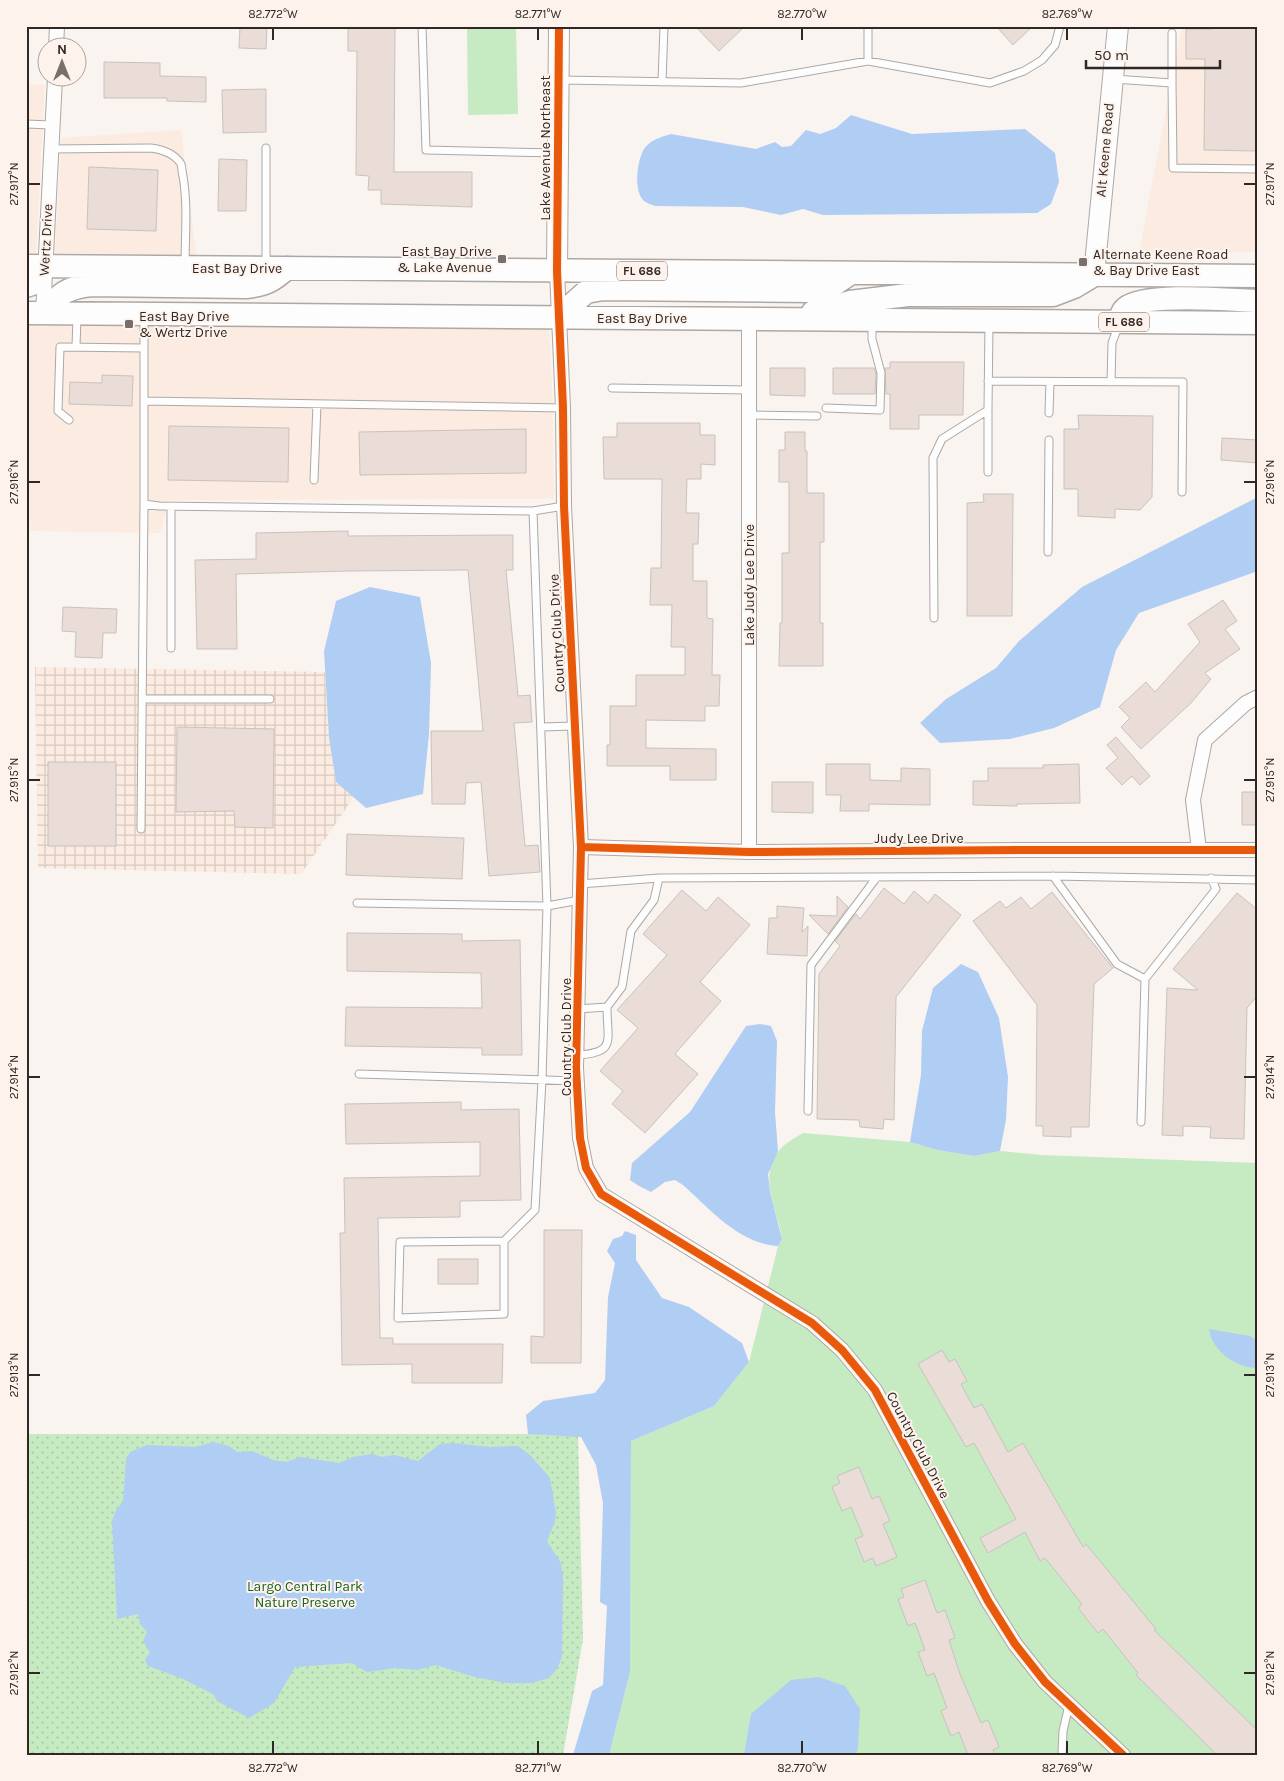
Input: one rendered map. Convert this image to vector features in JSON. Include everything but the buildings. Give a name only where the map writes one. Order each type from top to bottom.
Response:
[{"type":"main road","name":"East Bay Drive","points":[[36,266],[1258,276]]},
{"type":"main road","points":[[26,286],[32,284],[36,266]]},
{"type":"main road","points":[[35,313],[66,291],[78,287],[91,285],[246,287],[271,281],[277,268]]},
{"type":"main road","points":[[558,317],[586,292],[603,289],[812,291],[830,286],[842,280],[850,273]]},
{"type":"main road","points":[[805,319],[815,310],[886,297],[1052,296],[1074,287],[1094,275]]},
{"type":"main road","points":[[1120,322],[1122,313],[1126,308],[1145,301],[1163,299],[1258,301]]},
{"type":"main road","name":"East Bay Drive","points":[[35,313],[1258,323]]},
{"type":"street","name":"Lake Avenue Northeast","points":[[557,271],[559,26]]},
{"type":"street","name":"Alt Keene Road","points":[[1094,275],[1118,26]]},
{"type":"street","name":"Wertz Drive","points":[[35,313],[36,266],[51,149],[54,88]]},
{"type":"street","name":"Country Club Drive","points":[[557,271],[563,408],[564,506],[581,847],[577,1081],[580,1138],[586,1168],[601,1194],[812,1323],[842,1350],[874,1390],[988,1601],[1015,1644],[1045,1682],[1123,1755]]},
{"type":"street","name":"Lake Judy Lee Drive","points":[[749,318],[749,852]]},
{"type":"street","points":[[1198,850],[1193,800],[1205,740],[1246,702],[1258,697]]},
{"type":"street","name":"Judy Lee Drive","points":[[581,847],[749,852],[1258,850]]},
{"type":"lane","points":[[422,26],[426,150],[558,153]]},
{"type":"lane","points":[[662,82],[664,26]]},
{"type":"lane","points":[[868,26],[868,61]]},
{"type":"lane","points":[[558,80],[741,83],[868,61],[990,83],[1024,71],[1042,60],[1055,45],[1060,26]]},
{"type":"lane","points":[[1172,33],[1173,168],[1258,169]]},
{"type":"lane","points":[[1112,79],[1172,83]]},
{"type":"lane","points":[[26,124],[52,125]]},
{"type":"lane","points":[[51,149],[151,148],[161,149],[171,154],[181,164],[184,183],[186,204],[185,268]]},
{"type":"lane","points":[[266,148],[277,268]]},
{"type":"lane","points":[[76,347],[77,314]]},
{"type":"lane","points":[[141,829],[144,315]]},
{"type":"lane","points":[[826,408],[880,410],[881,373],[872,339],[872,319]]},
{"type":"lane","points":[[988,472],[989,320]]},
{"type":"lane","points":[[1111,382],[1112,343],[1120,322]]},
{"type":"lane","points":[[69,420],[58,411],[60,347],[144,348]]},
{"type":"lane","points":[[988,381],[1183,382],[1182,492]]},
{"type":"lane","points":[[1049,412],[1050,382]]},
{"type":"lane","points":[[612,388],[749,390]]},
{"type":"lane","points":[[144,401],[563,408]]},
{"type":"lane","points":[[314,480],[317,404]]},
{"type":"lane","points":[[934,618],[933,458],[942,439],[988,410]]},
{"type":"lane","points":[[749,415],[817,416]]},
{"type":"lane","points":[[1048,552],[1049,440]]},
{"type":"lane","points":[[144,504],[171,506],[533,511],[564,506]]},
{"type":"lane","points":[[171,506],[171,648]]},
{"type":"lane","points":[[504,1241],[504,1314],[398,1318],[400,1242],[504,1241],[535,1210],[542,1080],[547,906],[533,511]]},
{"type":"lane","points":[[142,699],[270,699]]},
{"type":"lane","points":[[541,727],[574,726]]},
{"type":"lane","points":[[580,884],[659,878],[1052,876],[1258,880]]},
{"type":"lane","points":[[1052,876],[1117,964],[1145,979]]},
{"type":"lane","points":[[808,1111],[811,966],[877,877]]},
{"type":"lane","points":[[577,1055],[594,1054],[602,1051],[607,1045],[607,1008],[622,987],[631,931],[654,900],[659,878]]},
{"type":"lane","points":[[1141,1122],[1145,979],[1216,889],[1211,878]]},
{"type":"lane","points":[[357,903],[547,906],[580,900]]},
{"type":"lane","points":[[578,1009],[607,1008]]},
{"type":"lane","points":[[359,1074],[577,1081]]},
{"type":"lane","points":[[1062,1755],[1063,1730],[1069,1704]]},
{"type":"shaded area","points":[[1182,26],[1258,26],[1258,252],[1139,253]]},
{"type":"shaded area","points":[[26,84],[38,85],[38,88],[45,88],[36,253],[26,253]]},
{"type":"shaded area","points":[[181,130],[196,255],[55,253],[61,138]]},
{"type":"shaded area","points":[[176,325],[549,328],[553,408],[554,499],[169,500],[160,533],[30,531],[26,443],[26,326],[41,326],[43,328],[45,326]]},
{"type":"shaded area","points":[[35,667],[325,672],[329,738],[336,782],[354,797],[301,874],[38,868]]},
{"type":"green space","points":[[467,26],[516,26],[518,114],[468,115]]},
{"type":"green space","points":[[803,1133],[910,1142],[937,1150],[974,1156],[1000,1151],[1041,1155],[1258,1163],[1258,1755],[609,1755],[630,1672],[631,1441],[714,1406],[749,1362],[778,1246],[782,1239],[769,1184],[772,1163],[780,1149]]},
{"type":"green space","name":"Largo Central Park Nature Preserve","points":[[26,1434],[578,1434],[583,1639],[563,1755],[26,1755]]},
{"type":"water","points":[[851,115],[912,134],[1025,129],[1055,153],[1059,182],[1051,204],[1037,213],[823,215],[803,209],[781,215],[743,207],[655,206],[644,201],[638,190],[638,168],[644,149],[653,141],[671,134],[756,149],[775,142],[782,147],[791,146],[806,130],[820,134],[836,128]]},
{"type":"water","points":[[1258,497],[1258,571],[1139,613],[1116,650],[1100,707],[1054,728],[1010,739],[940,743],[920,723],[946,699],[996,668],[1019,641],[1082,587]]},
{"type":"water","points":[[370,587],[420,597],[431,663],[429,734],[423,794],[366,808],[336,782],[329,738],[324,651],[336,601]]},
{"type":"water","points":[[961,964],[978,972],[999,1018],[1008,1077],[1006,1120],[1000,1151],[974,1156],[937,1150],[910,1142],[921,1075],[922,1031],[933,988]]},
{"type":"water","points":[[760,1024],[771,1026],[777,1041],[775,1112],[778,1151],[768,1174],[770,1192],[782,1239],[778,1246],[764,1244],[738,1232],[675,1180],[665,1182],[651,1192],[630,1180],[632,1163],[690,1112],[746,1026]]},
{"type":"water","points":[[625,1231],[636,1235],[636,1260],[662,1298],[689,1307],[742,1343],[749,1362],[714,1406],[631,1441],[630,1672],[609,1755],[573,1755],[592,1691],[603,1685],[607,1606],[600,1602],[603,1503],[596,1465],[581,1437],[528,1434],[526,1415],[543,1401],[595,1393],[605,1380],[608,1297],[615,1263],[607,1251],[613,1239],[622,1236]]},
{"type":"water","points":[[1209,1329],[1250,1336],[1258,1341],[1258,1368],[1241,1365],[1226,1357],[1215,1344]]},
{"type":"water","points":[[213,1442],[229,1446],[237,1452],[252,1451],[273,1460],[286,1462],[301,1457],[339,1463],[353,1457],[372,1454],[382,1457],[394,1455],[418,1461],[440,1444],[453,1443],[490,1447],[518,1446],[530,1455],[550,1478],[556,1513],[555,1522],[547,1540],[561,1563],[563,1577],[562,1657],[557,1669],[549,1678],[532,1683],[506,1683],[475,1677],[436,1665],[417,1670],[395,1668],[367,1672],[352,1663],[295,1667],[274,1703],[249,1718],[217,1701],[213,1694],[181,1678],[148,1666],[145,1659],[150,1653],[143,1641],[147,1632],[140,1624],[138,1614],[117,1619],[112,1521],[116,1510],[123,1502],[126,1460],[130,1452],[147,1445],[196,1447]]},
{"type":"water","points":[[819,1677],[845,1686],[860,1709],[856,1755],[744,1755],[751,1714],[791,1680]]},
{"type":"cycle path","points":[[559,26],[557,271],[563,408],[564,506],[581,847],[576,1068],[580,1138],[586,1168],[601,1194],[812,1323],[842,1350],[875,1390],[988,1601],[1015,1644],[1045,1682],[1123,1755]]},
{"type":"cycle path","points":[[581,847],[749,852],[1258,850]]},
{"type":"place","name":"East Bay Drive & Lake Avenue","points":[[502,259]]},
{"type":"place","name":"Alternate Keene Road & Bay Drive East","points":[[1083,262]]},
{"type":"place","name":"East Bay Drive & Wertz Drive","points":[[129,324]]}]
